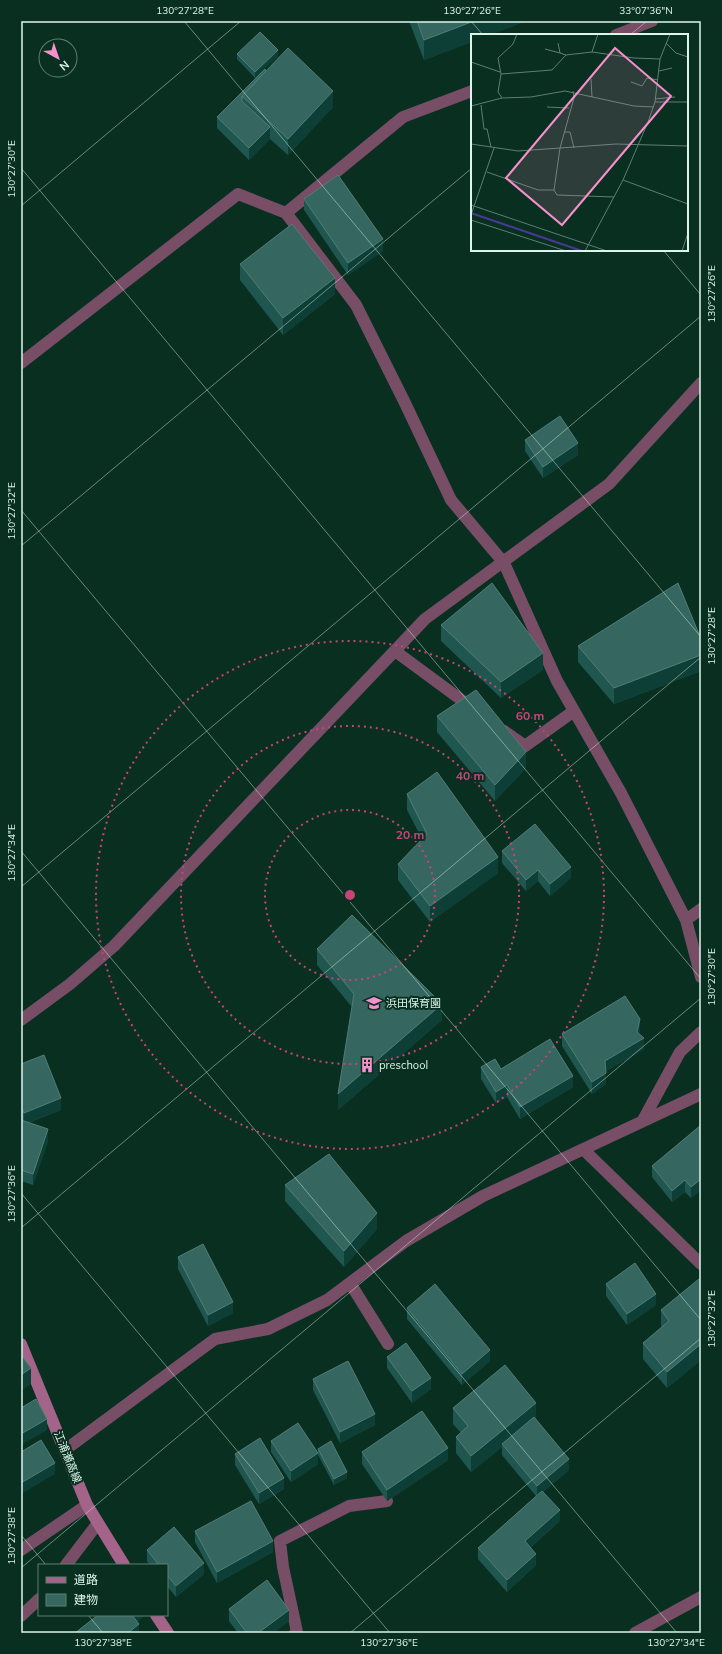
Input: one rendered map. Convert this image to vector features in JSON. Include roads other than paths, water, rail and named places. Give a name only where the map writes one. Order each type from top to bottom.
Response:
[{"type":"main road","name":"江浦瀬高線","points":[[21,1344],[87,1505],[123,1564]]},
{"type":"main road","points":[[157,1616],[168,1633]]},
{"type":"street","points":[[619,34],[652,21]]},
{"type":"street","points":[[286,212],[403,117],[471,91]]},
{"type":"street","points":[[21,362],[238,194],[286,212],[356,305],[451,500],[504,563],[557,681],[621,793],[686,920],[701,977]]},
{"type":"street","points":[[21,1020],[70,984],[114,946],[425,619],[504,563],[609,484],[701,383]]},
{"type":"street","points":[[395,651],[525,746],[574,711]]},
{"type":"street","points":[[686,920],[701,909]]},
{"type":"street","points":[[643,1120],[680,1052],[701,1032]]},
{"type":"street","points":[[65,1450],[215,1339],[268,1328],[327,1300],[406,1241],[483,1196],[701,1094]]},
{"type":"street","points":[[583,1148],[701,1264]]},
{"type":"street","points":[[350,1283],[388,1344]]},
{"type":"street","points":[[295,1633],[297,1632],[283,1567],[280,1541],[349,1506],[387,1501]]},
{"type":"street","points":[[21,1550],[87,1505]]},
{"type":"street","points":[[67,1564],[98,1523]]},
{"type":"street","points":[[635,1633],[701,1597]]},
{"type":"street","points":[[21,1616],[38,1600]]},
{"type":"place","name":"浜田保育園","points":[[374,1003]]},
{"type":"place","name":"preschool","points":[[367,1065]]}]
